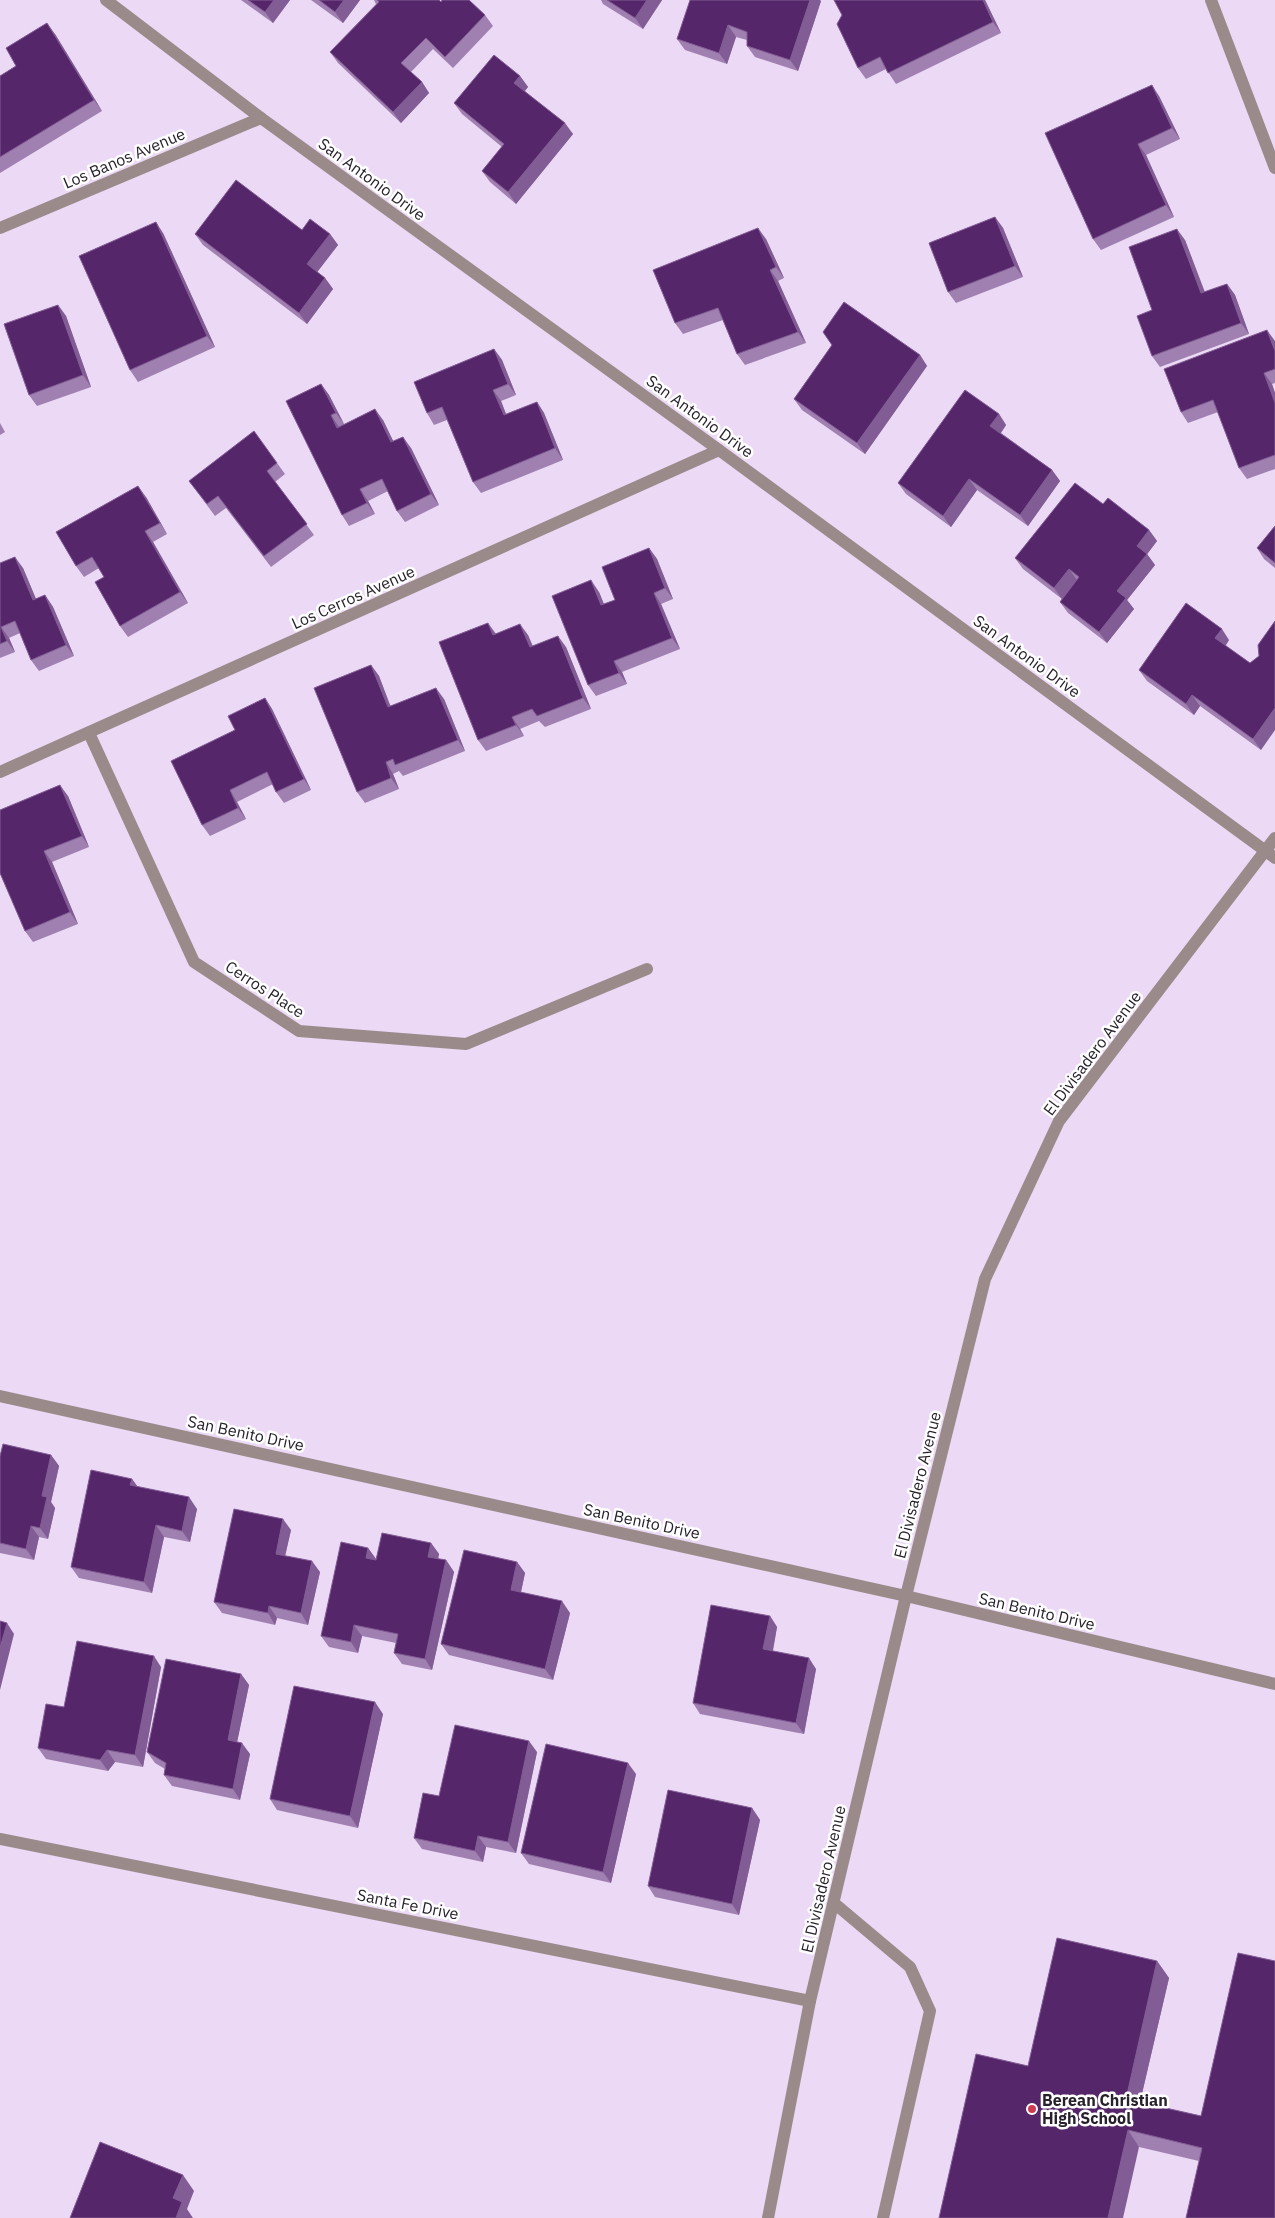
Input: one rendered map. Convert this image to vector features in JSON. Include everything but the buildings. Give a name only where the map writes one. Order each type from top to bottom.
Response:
[{"type":"street","name":"San Antonio Drive","points":[[106,0],[261,118],[719,450],[1270,854]]},
{"type":"street","points":[[1211,0],[1275,168]]},
{"type":"street","name":"Los Banos Avenue","points":[[0,228],[261,118]]},
{"type":"street","name":"Los Cerros Avenue","points":[[0,772],[719,450]]},
{"type":"street","name":"Cerros Place","points":[[89,733],[194,962],[299,1032],[466,1044],[647,968]]},
{"type":"street","name":"El Divisadero Avenue","points":[[768,2218],[810,2001],[906,1596],[985,1279],[1059,1121],[1270,854],[1275,838]]},
{"type":"street","name":"San Benito Drive","points":[[0,1396],[906,1596],[1275,1684]]},
{"type":"street","name":"Santa Fe Drive","points":[[0,1839],[810,2001]]},
{"type":"street","points":[[834,1903],[910,1967],[930,2011],[883,2218]]},
{"type":"place","name":"Berean Christian High School","points":[[1032,2109]]}]
